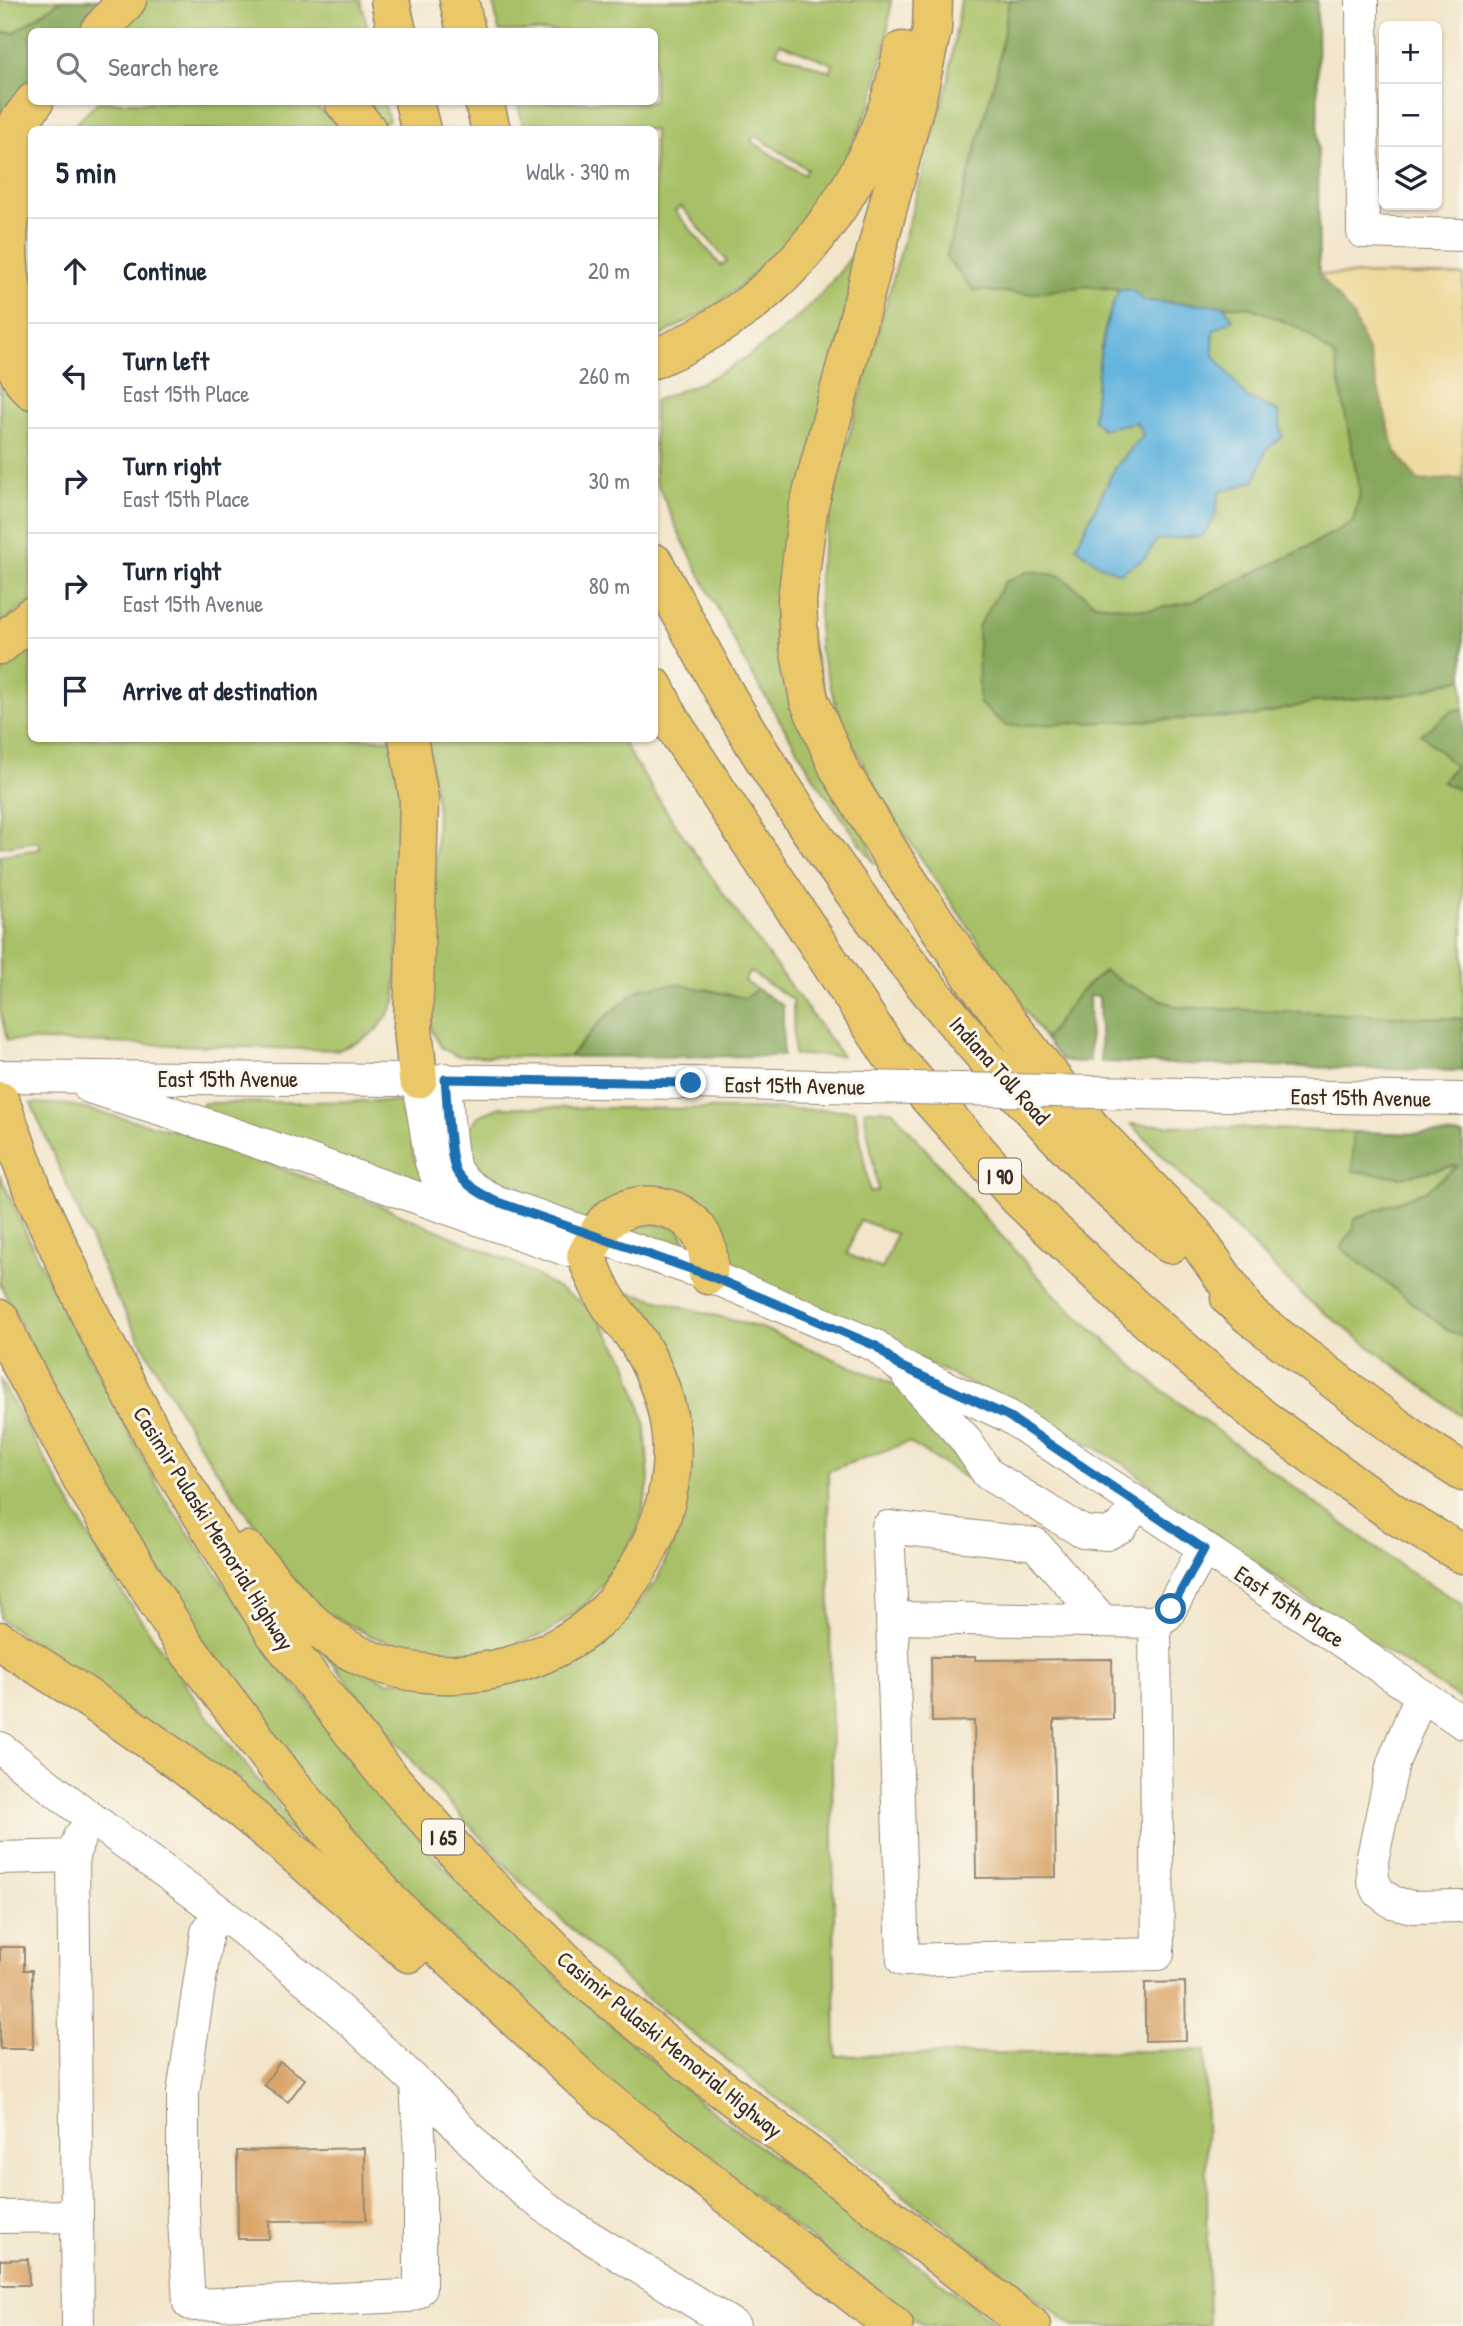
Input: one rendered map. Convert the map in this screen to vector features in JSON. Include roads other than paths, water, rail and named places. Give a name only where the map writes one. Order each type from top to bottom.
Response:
[{"type":"highway","points":[[102,28],[127,0]]},
{"type":"highway","points":[[390,0],[396,28]]},
{"type":"highway","points":[[459,0],[465,28]]},
{"type":"highway","points":[[658,357],[703,335],[749,304],[784,273],[840,204],[865,163],[883,119],[899,66],[907,0]]},
{"type":"highway","points":[[933,0],[932,29],[918,97],[808,509],[797,600],[799,647],[809,700],[839,769],[898,866],[974,979],[1090,1127],[1193,1234],[1250,1316]]},
{"type":"highway","points":[[658,378],[715,351],[757,324],[802,284],[830,254],[862,209],[918,97]]},
{"type":"highway","points":[[0,158],[13,130],[32,105]]},
{"type":"highway","points":[[42,126],[60,105]]},
{"type":"highway","points":[[346,105],[364,126]]},
{"type":"highway","points":[[415,105],[420,126]]},
{"type":"highway","points":[[485,105],[490,126]]},
{"type":"highway","points":[[28,148],[19,165],[6,206],[3,250],[6,291],[28,345]]},
{"type":"highway","points":[[0,337],[28,386]]},
{"type":"highway","name":"Indiana Toll Road","points":[[658,570],[740,720],[799,813],[873,916],[964,1032],[1093,1173],[1250,1316],[1412,1439],[1463,1472]]},
{"type":"highway","points":[[0,645],[28,620]]},
{"type":"highway","name":"I 90","points":[[658,698],[664,715],[889,1052],[1020,1199],[1134,1308],[1263,1419],[1399,1517],[1463,1554]]},
{"type":"highway","points":[[409,742],[419,799],[413,1028],[431,1079]]},
{"type":"highway","name":"Casimir Pulaski Memorial Highway","points":[[0,1101],[34,1194],[93,1321],[153,1435],[275,1633],[381,1768],[472,1869],[576,1972],[704,2075],[1031,2326]]},
{"type":"highway","points":[[153,1435],[282,1593],[324,1635],[363,1657],[408,1671],[457,1674],[512,1667],[567,1643],[609,1610],[638,1570],[658,1531],[670,1483],[671,1435],[658,1380],[638,1341],[604,1296],[591,1247],[606,1223],[619,1213],[635,1206],[668,1208],[684,1216],[696,1227],[705,1242],[709,1259],[708,1275]]},
{"type":"highway","points":[[0,1319],[15,1353],[86,1486],[185,1646],[290,1785],[390,1902],[590,2087]]},
{"type":"highway","points":[[0,1641],[134,1728],[208,1783],[291,1850],[441,1981],[590,2087],[894,2326]]},
{"type":"street","points":[[1362,0],[1363,232],[1463,234]]},
{"type":"street","name":"East 15th Avenue","points":[[0,1076],[691,1083],[1463,1099]]},
{"type":"street","points":[[57,1077],[167,1111],[466,1215]]},
{"type":"street","name":"East 15th Place","points":[[431,1079],[431,1162],[441,1187],[466,1215],[708,1275],[876,1346],[898,1365],[1008,1416],[1463,1723]]},
{"type":"street","name":"East 15th Place","points":[[431,1079],[451,1144],[456,1171],[471,1187],[591,1247],[754,1310],[869,1362],[898,1365]]},
{"type":"street","points":[[898,1365],[965,1438],[988,1474],[1083,1532],[1107,1534],[1122,1526],[1137,1503]]},
{"type":"street","points":[[1103,1621],[1035,1544],[888,1527],[903,1960],[1158,1954],[1155,1622]]},
{"type":"street","points":[[892,1618],[1155,1622],[1164,1618],[1171,1609],[1204,1549]]},
{"type":"street","points":[[1421,1695],[1393,1763],[1372,1861],[1373,1880],[1379,1892],[1392,1902],[1412,1907],[1463,1906]]},
{"type":"street","points":[[0,1748],[220,1912],[332,2002],[525,2192],[701,2316],[734,2326]]},
{"type":"street","points":[[78,2326],[73,1856],[87,1815]]},
{"type":"street","points":[[0,1858],[73,1856]]},
{"type":"street","points":[[220,1912],[206,1932],[183,2093],[183,2203],[189,2302],[193,2305],[408,2296],[416,2293],[420,2288],[420,2152],[416,2082]]},
{"type":"street","points":[[0,2217],[77,2217]]},
{"type":"water","points":[[1119,290],[1132,290],[1144,301],[1224,306],[1233,319],[1213,331],[1213,354],[1247,398],[1278,411],[1282,437],[1266,450],[1255,481],[1219,492],[1214,519],[1202,536],[1157,540],[1145,558],[1120,573],[1100,565],[1076,547],[1115,468],[1143,435],[1136,422],[1102,429],[1093,419],[1103,337]]}]
